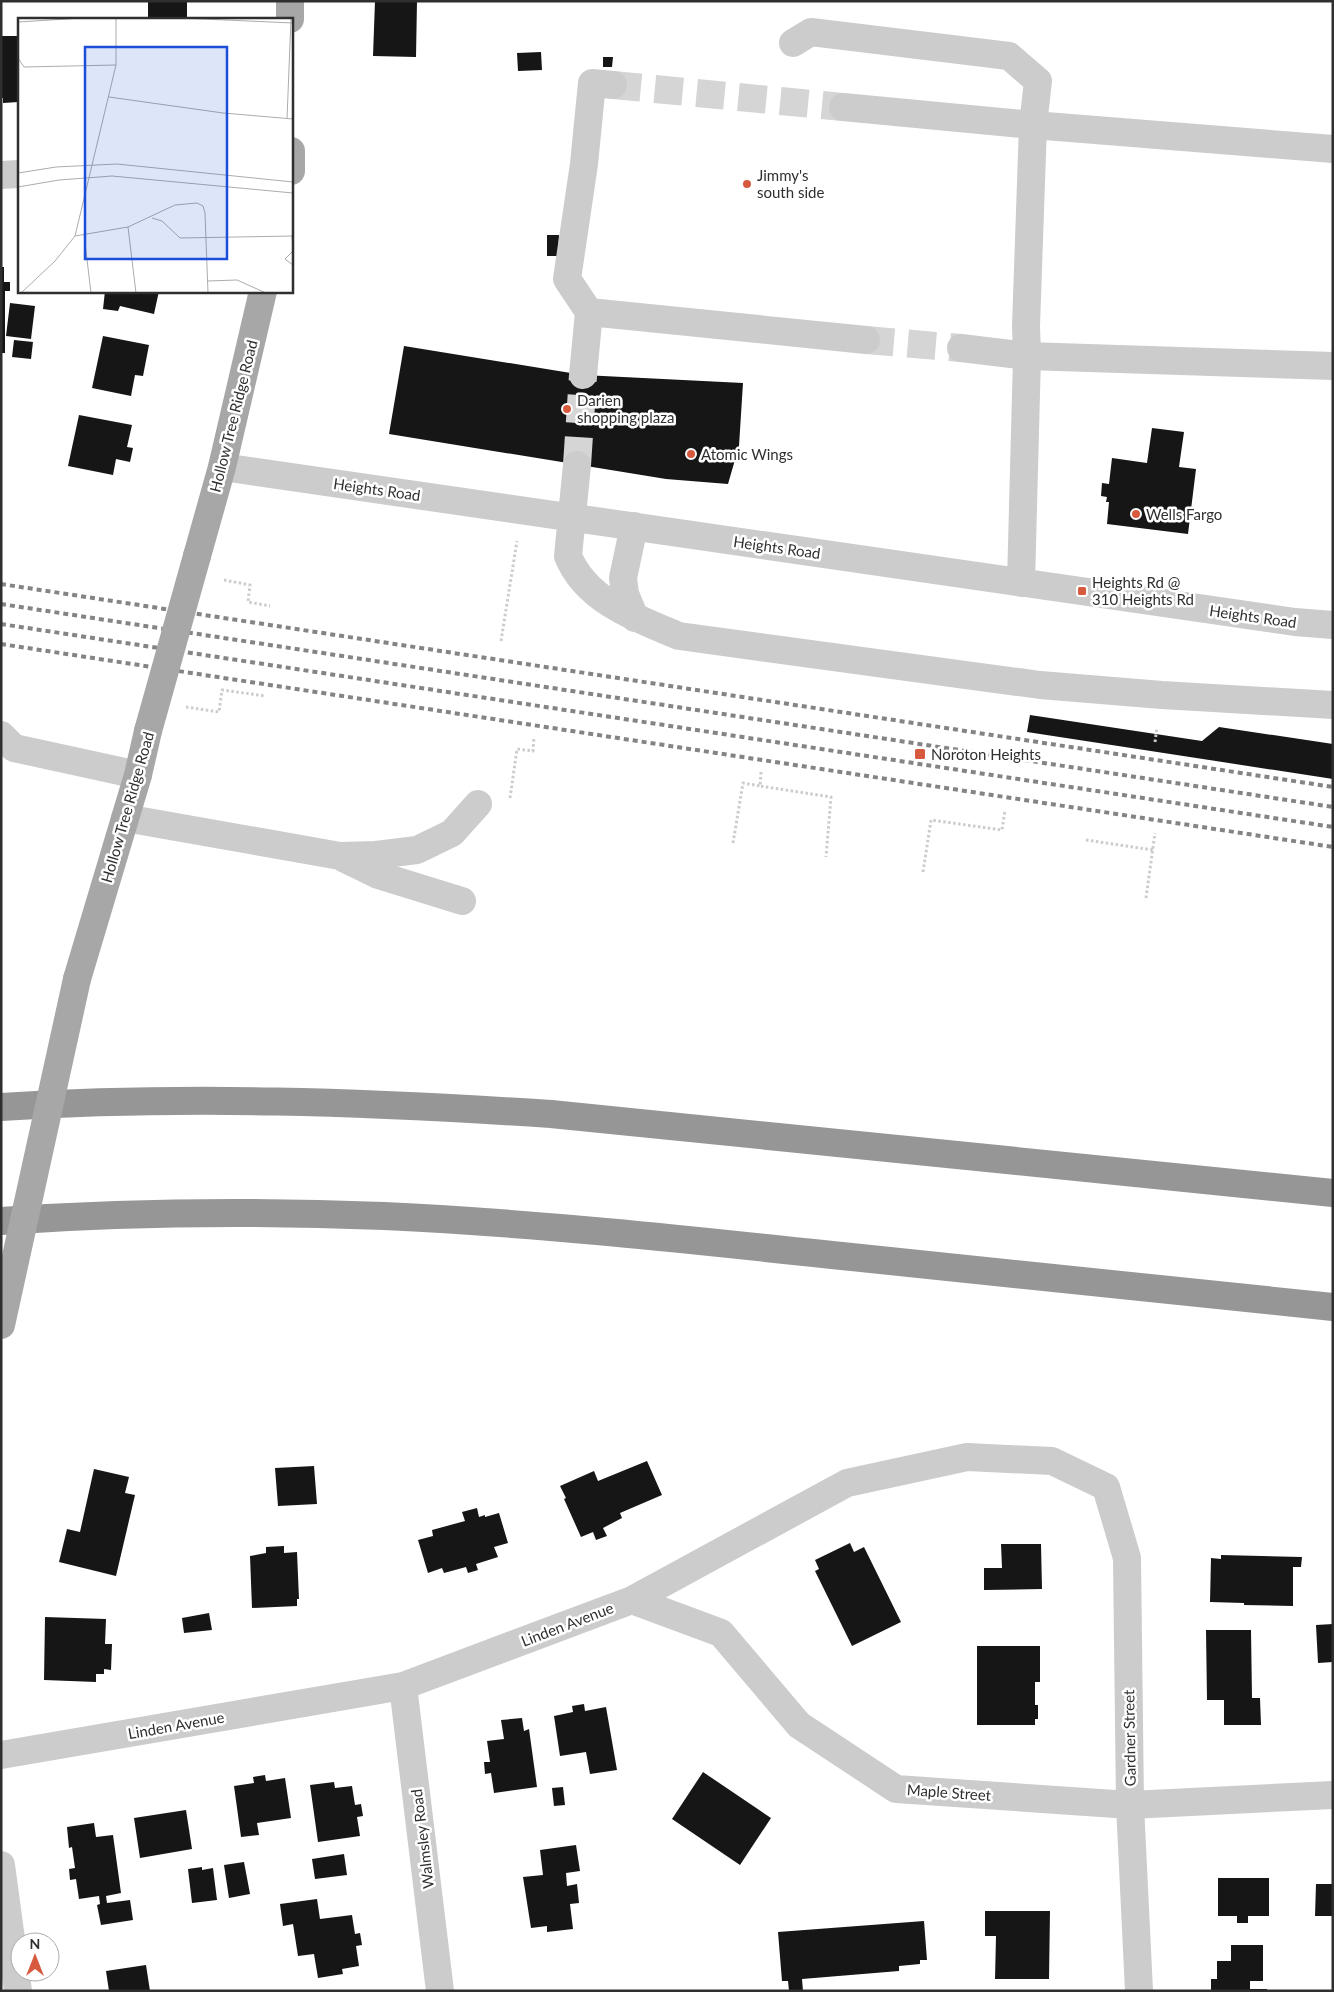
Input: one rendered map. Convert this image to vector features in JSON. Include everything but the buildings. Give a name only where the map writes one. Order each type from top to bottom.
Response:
[{"type":"highway","points":[[1,1107],[173,1101],[299,1101],[484,1109],[676,1126],[1333,1193]]},
{"type":"highway","points":[[1,1221],[132,1214],[257,1213],[383,1216],[498,1223],[634,1234],[1333,1307]]},
{"type":"main road","points":[[290,1],[290,18]]},
{"type":"main road","name":"Hollow Tree Ridge Road","points":[[1,1324],[77,980],[138,775],[148,731],[222,467],[263,292]]},
{"type":"street","points":[[793,42],[811,32],[1009,56],[1038,81],[1033,125],[1026,326],[1027,356],[1021,583]]},
{"type":"street","points":[[584,375],[589,312],[566,279],[584,164],[592,83],[613,85]]},
{"type":"street","points":[[842,107],[1033,125],[1333,149]]},
{"type":"street","points":[[1,175],[18,174]]},
{"type":"street","points":[[589,312],[866,340]]},
{"type":"street","points":[[961,348],[1027,356],[1333,366]]},
{"type":"street","points":[[577,465],[568,556],[574,570],[597,595],[635,618],[679,636],[1040,685],[1162,695],[1333,705]]},
{"type":"street","name":"Heights Road","points":[[222,467],[1295,622],[1333,625]]},
{"type":"street","points":[[634,526],[623,578],[625,594],[635,618]]},
{"type":"street","points":[[5,745],[138,775]]},
{"type":"street","points":[[125,818],[340,856],[376,855],[417,850],[452,833],[478,804]]},
{"type":"street","points":[[340,856],[378,875],[462,902]]},
{"type":"street","name":"Linden Avenue","points":[[1,1755],[403,1686],[632,1600],[847,1483],[967,1456],[1052,1461],[1106,1488]]},
{"type":"street","name":"Gardner Street","points":[[1106,1488],[1127,1558],[1130,1805],[1139,1991]]},
{"type":"street","name":"Maple Street","points":[[632,1600],[721,1633],[799,1725],[896,1788],[1130,1805],[1333,1795]]},
{"type":"street","name":"Walmsley Road","points":[[403,1686],[440,1991]]},
{"type":"street","points":[[1,1864],[18,1991]]},
{"type":"path","points":[[501,641],[521,510]]},
{"type":"path","points":[[221,580],[250,585],[248,602],[270,606]]},
{"type":"path","points":[[190,708],[219,712],[222,690],[266,696]]},
{"type":"path","points":[[1154,742],[1157,726]]},
{"type":"path","points":[[510,800],[517,749],[533,751],[534,738]]},
{"type":"path","points":[[760,786],[761,772]]},
{"type":"path","points":[[733,843],[743,783],[831,796],[826,857]]},
{"type":"path","points":[[923,872],[931,820],[1002,830],[1005,810]]},
{"type":"path","points":[[1146,898],[1155,833]]},
{"type":"path","points":[[1086,840],[1153,850]]},
{"type":"tunnel","points":[[613,85],[843,107]]},
{"type":"tunnel","points":[[866,340],[961,348]]},
{"type":"tunnel","points":[[577,465],[583,375]]},
{"type":"railway","points":[[1,584],[1333,787]]},
{"type":"railway","points":[[1,604],[1333,807]]},
{"type":"railway","points":[[1,624],[1333,827]]},
{"type":"railway","points":[[1,644],[1333,847]]},
{"type":"place","name":"Jimmy's south side","points":[[747,184]]},
{"type":"place","name":"Darien shopping plaza","points":[[567,409]]},
{"type":"place","name":"Atomic Wings","points":[[691,454]]},
{"type":"place","name":"Wells Fargo","points":[[1136,514]]},
{"type":"place","name":"Heights Rd @ 310 Heights Rd","points":[[1082,591]]},
{"type":"place","name":"Noroton Heights","points":[[920,754]]}]
